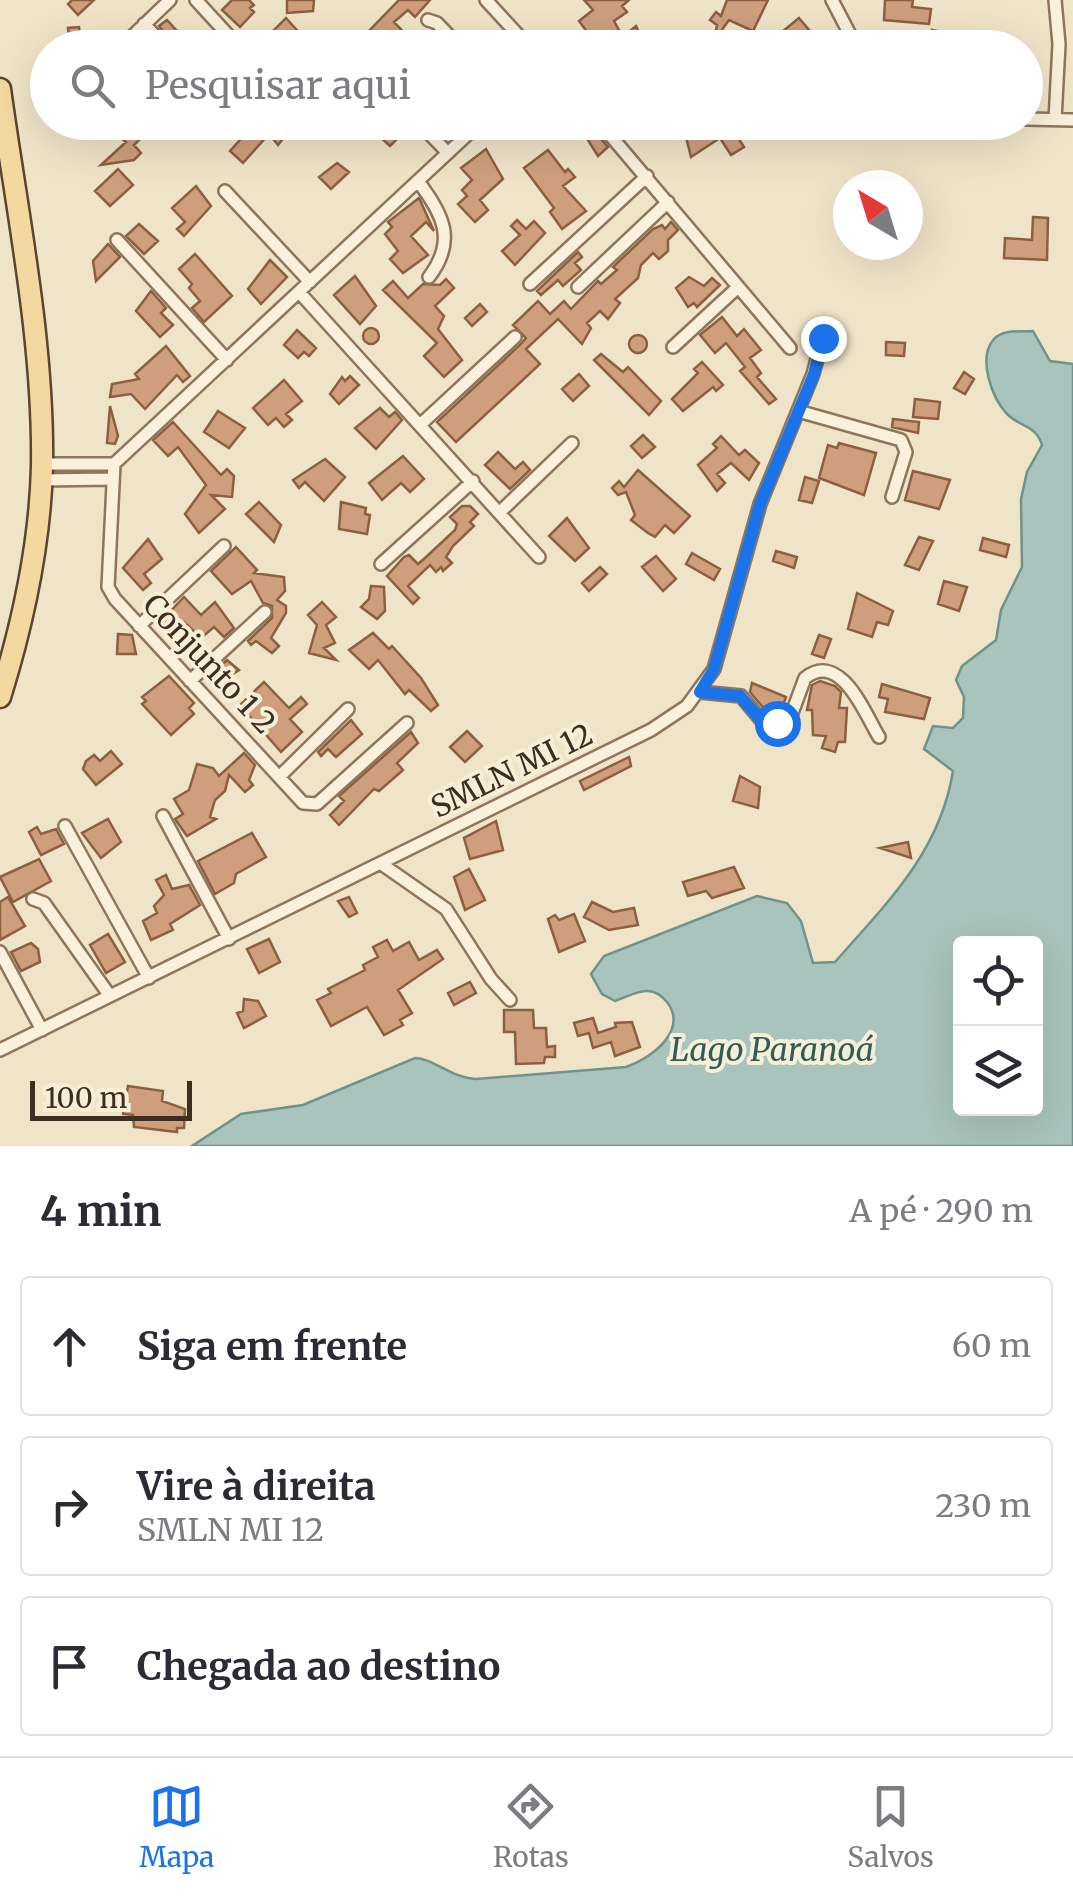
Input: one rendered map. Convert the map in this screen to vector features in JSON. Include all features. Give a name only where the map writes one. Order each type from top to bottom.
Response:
[{"type":"main road","points":[[0,90],[33,334],[41,472],[25,618],[0,697]]},
{"type":"street","points":[[138,30],[170,0]]},
{"type":"street","points":[[196,0],[224,30]]},
{"type":"street","points":[[486,0],[514,30]]},
{"type":"street","points":[[832,0],[848,30]]},
{"type":"street","points":[[1055,0],[1059,44],[1055,120]]},
{"type":"street","points":[[428,20],[444,30]]},
{"type":"street","points":[[144,24],[150,30]]},
{"type":"street","points":[[1043,120],[1073,120]]},
{"type":"street","points":[[435,140],[448,153]]},
{"type":"street","points":[[41,472],[83,464],[114,464],[461,140]]},
{"type":"street","points":[[615,140],[790,348]]},
{"type":"street","points":[[530,284],[647,176]]},
{"type":"street","points":[[418,182],[446,228],[446,247],[429,277]]},
{"type":"street","points":[[225,191],[310,282]]},
{"type":"street","points":[[578,287],[668,202]]},
{"type":"street","points":[[118,240],[227,360]]},
{"type":"street","points":[[672,347],[738,287]]},
{"type":"street","points":[[299,292],[539,557]]},
{"type":"street","points":[[421,424],[515,337]]},
{"type":"street","name":"SMLN MI 12","points":[[0,1050],[669,721],[700,692],[714,669],[760,504],[823,338]]},
{"type":"street","points":[[798,410],[901,440],[906,452],[892,497]]},
{"type":"street","points":[[500,512],[572,442]]},
{"type":"street","points":[[81,480],[83,464]]},
{"type":"street","name":"Conjunto 1 2","points":[[114,464],[108,586],[139,626],[309,806],[317,804],[407,722]]},
{"type":"street","points":[[41,472],[81,480],[113,480]]},
{"type":"street","points":[[381,564],[472,481]]},
{"type":"street","points":[[139,626],[224,546]]},
{"type":"street","points":[[190,681],[264,612]]},
{"type":"street","points":[[700,692],[740,696],[761,720],[777,723],[792,712],[805,678],[820,671],[836,674],[847,682],[879,738]]},
{"type":"street","points":[[279,777],[348,709]]},
{"type":"street","points":[[163,816],[228,939]]},
{"type":"street","points":[[65,826],[149,978]]},
{"type":"street","points":[[382,865],[446,908],[490,978],[510,1000]]},
{"type":"street","points":[[33,899],[44,903],[110,996]]},
{"type":"street","points":[[0,952],[42,1030]]},
{"type":"water","name":"Lago Paranoá","points":[[1033,331],[1050,361],[1073,364],[1073,1146],[192,1146],[241,1114],[303,1105],[415,1058],[476,1079],[636,1063],[664,1042],[670,1033],[673,1013],[665,1000],[652,991],[615,1001],[602,994],[591,974],[604,956],[757,896],[787,903],[801,921],[813,963],[835,962],[909,875],[936,827],[953,771],[924,749],[933,726],[953,728],[963,718],[964,697],[956,680],[962,666],[996,640],[1001,610],[1022,567],[1021,499],[1027,472],[1042,445],[1036,434],[1001,407],[992,388],[987,367],[989,347],[1007,332]]},
{"type":"building","points":[[72,0],[94,0],[78,15],[68,4]]},
{"type":"building","points":[[232,0],[249,0],[254,5],[250,8],[254,12],[240,27],[222,10]]},
{"type":"building","points":[[287,0],[314,0],[313,11],[287,13]]},
{"type":"building","points":[[399,0],[430,0],[415,17],[408,10],[394,22],[402,30],[370,30]]},
{"type":"building","points":[[584,0],[629,0],[622,6],[627,12],[614,21],[619,30],[586,30],[579,21],[593,10]]},
{"type":"building","points":[[727,0],[768,0],[753,30],[729,20],[722,30],[716,30],[717,25],[710,20],[716,12],[721,16]]},
{"type":"building","points":[[885,0],[913,0],[912,7],[931,9],[929,24],[884,20]]},
{"type":"building","points":[[286,18],[297,30],[274,30]]},
{"type":"building","points":[[799,18],[809,30],[784,30]]},
{"type":"building","points":[[167,20],[176,30],[162,30],[159,26]]},
{"type":"building","points":[[123,140],[139,140],[134,145],[141,153],[134,160],[101,165],[126,142]]},
{"type":"building","points":[[240,140],[264,140],[243,163],[230,151]]},
{"type":"building","points":[[588,140],[602,140],[608,147],[598,156]]},
{"type":"building","points":[[687,140],[717,140],[691,157]]},
{"type":"building","points":[[721,140],[740,140],[744,147],[731,155]]},
{"type":"building","points":[[486,149],[503,179],[480,200],[488,210],[475,222],[458,204],[467,196],[462,190],[472,180],[461,168]]},
{"type":"building","points":[[548,150],[565,172],[568,169],[575,177],[563,186],[586,211],[562,229],[550,212],[554,208],[524,168]]},
{"type":"building","points":[[337,163],[349,172],[331,189],[319,177]]},
{"type":"building","points":[[118,169],[133,185],[110,206],[95,191]]},
{"type":"building","points":[[196,186],[211,206],[184,236],[177,229],[185,222],[172,208]]},
{"type":"building","points":[[419,198],[434,231],[426,222],[411,236],[428,255],[403,273],[390,259],[398,251],[385,234],[392,227],[388,222]]},
{"type":"building","points":[[1033,217],[1048,218],[1047,260],[1004,258],[1005,238],[1032,240]]},
{"type":"building","points":[[517,220],[526,229],[534,221],[545,233],[515,265],[502,251],[520,235],[511,226]]},
{"type":"building","points":[[671,222],[678,230],[668,240],[668,251],[659,259],[653,253],[641,265],[638,278],[615,299],[620,303],[608,319],[600,311],[587,323],[591,328],[582,344],[558,319],[526,349],[540,364],[456,442],[437,422],[521,344],[526,338],[513,325],[538,301],[550,314],[564,301],[571,309],[598,281],[601,284],[617,270],[613,267],[653,229],[662,225],[665,229]]},
{"type":"building","points":[[139,224],[158,241],[144,254],[126,236]]},
{"type":"building","points":[[108,244],[120,257],[96,281],[93,261]]},
{"type":"building","points":[[578,252],[582,257],[575,263],[581,270],[563,286],[558,280],[541,295],[537,291]]},
{"type":"building","points":[[195,254],[232,296],[204,322],[192,308],[200,301],[189,288],[192,284],[179,269]]},
{"type":"building","points":[[270,260],[287,277],[261,304],[248,289]]},
{"type":"building","points":[[355,276],[376,306],[360,324],[334,295]]},
{"type":"building","points":[[689,277],[704,286],[712,278],[720,285],[697,307],[694,303],[688,307],[676,288]]},
{"type":"building","points":[[446,279],[454,288],[435,306],[444,316],[438,329],[462,360],[444,377],[424,356],[437,343],[383,290],[393,281],[408,298],[423,284],[440,285]]},
{"type":"building","points":[[151,291],[166,308],[161,313],[173,325],[160,337],[136,311]]},
{"type":"building","points":[[480,304],[487,312],[472,326],[465,318]]},
{"type":"building","points":[[722,317],[737,336],[744,329],[761,350],[750,358],[761,373],[757,377],[776,399],[769,404],[740,371],[745,367],[726,343],[715,353],[700,335]]},
{"type":"building","points":[[371,328],[379,336],[371,344],[363,336]]},
{"type":"building","points":[[297,330],[316,348],[309,356],[304,352],[298,358],[284,345]]},
{"type":"building","points":[[638,335],[647,344],[638,353],[629,344]]},
{"type":"building","points":[[886,342],[905,343],[904,356],[886,355]]},
{"type":"building","points":[[166,346],[190,376],[183,382],[177,375],[145,409],[131,394],[110,397],[112,384],[139,379],[135,374]]},
{"type":"building","points":[[601,354],[623,372],[628,367],[661,401],[649,415],[594,360]]},
{"type":"building","points":[[702,362],[723,385],[716,391],[713,387],[683,411],[672,399],[698,373],[694,369]]},
{"type":"building","points":[[964,372],[974,379],[965,394],[954,388]]},
{"type":"building","points":[[579,374],[589,386],[573,401],[562,389]]},
{"type":"building","points":[[350,376],[359,385],[339,404],[330,394],[342,377],[345,381]]},
{"type":"building","points":[[284,380],[302,401],[286,414],[292,420],[284,427],[276,418],[268,425],[253,408]]},
{"type":"building","points":[[915,399],[940,402],[938,419],[913,417]]},
{"type":"building","points":[[110,406],[118,436],[115,444],[107,443]]},
{"type":"building","points":[[380,408],[389,417],[395,412],[402,420],[376,449],[355,428]]},
{"type":"building","points":[[218,411],[245,428],[229,448],[204,432]]},
{"type":"building","points":[[893,419],[919,422],[918,433],[892,427]]},
{"type":"building","points":[[173,422],[221,475],[227,469],[234,476],[232,497],[211,495],[225,509],[199,533],[185,514],[206,485],[178,447],[168,456],[153,440]]},
{"type":"building","points":[[643,435],[655,447],[642,458],[631,446]]},
{"type":"building","points":[[721,436],[739,455],[745,450],[759,463],[749,480],[731,463],[717,474],[725,483],[717,491],[698,465],[717,448],[713,444]]},
{"type":"building","points":[[839,443],[876,453],[864,495],[819,478],[828,445],[837,448]]},
{"type":"building","points":[[498,452],[515,469],[523,462],[530,470],[510,489],[485,465]]},
{"type":"building","points":[[403,456],[424,479],[410,492],[401,483],[382,500],[369,483]]},
{"type":"building","points":[[325,459],[345,477],[324,501],[305,482],[299,488],[293,480]]},
{"type":"building","points":[[638,470],[690,516],[674,533],[665,525],[655,537],[648,533],[631,520],[635,515],[626,492],[618,495],[612,488],[619,481],[624,487]]},
{"type":"building","points":[[913,471],[950,480],[939,509],[905,500]]},
{"type":"building","points":[[805,477],[819,481],[812,503],[799,500]]},
{"type":"building","points":[[259,502],[281,525],[274,542],[246,514]]},
{"type":"building","points":[[341,502],[366,508],[365,514],[370,515],[367,534],[339,529]]},
{"type":"building","points":[[462,506],[470,506],[478,514],[470,522],[474,526],[446,557],[452,563],[436,572],[430,565],[408,586],[419,598],[413,604],[387,576],[409,555],[418,564],[455,530],[457,524],[450,517]]},
{"type":"building","points":[[567,518],[589,548],[575,561],[549,536]]},
{"type":"building","points":[[919,537],[933,541],[919,570],[905,565]]},
{"type":"building","points":[[983,538],[1009,545],[1006,557],[980,550]]},
{"type":"building","points":[[148,539],[162,559],[144,574],[151,583],[143,590],[123,568]]},
{"type":"building","points":[[236,547],[257,570],[254,573],[284,577],[285,591],[277,600],[286,606],[286,613],[271,638],[279,646],[272,653],[256,641],[251,645],[248,641],[272,618],[272,606],[263,603],[251,581],[232,594],[211,571]]},
{"type":"building","points":[[776,551],[797,557],[794,568],[773,561]]},
{"type":"building","points":[[692,553],[720,569],[714,580],[686,564]]},
{"type":"building","points":[[656,556],[676,579],[663,591],[642,567]]},
{"type":"building","points":[[600,567],[607,574],[589,591],[582,583]]},
{"type":"building","points":[[944,581],[967,587],[959,611],[938,604]]},
{"type":"building","points":[[371,586],[384,587],[385,611],[377,619],[361,607],[369,599]]},
{"type":"building","points":[[857,593],[893,611],[888,625],[877,622],[872,637],[848,629]]},
{"type":"building","points":[[184,597],[201,615],[215,602],[234,628],[224,637],[214,627],[201,638],[184,622],[174,632],[163,620],[159,623]]},
{"type":"building","points":[[322,602],[336,617],[326,625],[335,643],[324,648],[336,660],[309,653],[317,625],[308,615]]},
{"type":"building","points":[[373,633],[389,649],[392,646],[421,678],[438,705],[431,711],[409,690],[405,694],[378,660],[369,669],[349,650]]},
{"type":"building","points":[[118,634],[132,635],[136,654],[117,654]]},
{"type":"building","points":[[819,635],[831,639],[824,658],[812,654]]},
{"type":"building","points":[[227,660],[239,670],[220,682],[211,675]]},
{"type":"building","points":[[169,676],[194,703],[189,708],[194,714],[171,735],[142,704],[146,701],[142,697]]},
{"type":"building","points":[[820,681],[841,692],[839,708],[847,708],[845,742],[838,742],[835,752],[822,748],[826,736],[813,735],[812,710],[807,710],[812,685]]},
{"type":"building","points":[[264,682],[289,708],[301,697],[307,704],[290,719],[302,732],[281,752],[240,705]]},
{"type":"building","points":[[752,683],[786,697],[782,708],[766,711],[750,692]]},
{"type":"building","points":[[882,684],[930,698],[924,719],[885,712],[888,699],[879,697]]},
{"type":"building","points":[[351,720],[362,734],[336,757],[328,749],[321,756],[318,752]]},
{"type":"building","points":[[467,731],[482,746],[465,762],[450,747]]},
{"type":"building","points":[[411,732],[418,743],[397,763],[403,770],[379,791],[374,789],[339,825],[330,815],[344,801],[339,796]]},
{"type":"building","points":[[111,751],[122,764],[96,785],[83,769],[86,761],[94,755],[100,761]]},
{"type":"building","points":[[244,753],[255,765],[249,780],[253,785],[245,792],[229,775],[225,791],[215,800],[210,817],[216,819],[187,836],[175,819],[183,814],[174,799],[189,790],[197,764],[213,768],[219,776]]},
{"type":"building","points":[[629,757],[631,766],[584,790],[580,781]]},
{"type":"building","points":[[740,776],[760,787],[758,808],[733,801]]},
{"type":"building","points":[[108,819],[121,842],[101,858],[82,833]]},
{"type":"building","points":[[496,821],[503,850],[470,859],[464,838]]},
{"type":"building","points":[[37,827],[41,834],[56,829],[64,844],[41,855],[29,832]]},
{"type":"building","points":[[252,833],[266,857],[236,874],[234,883],[215,894],[198,861]]},
{"type":"building","points":[[908,842],[911,858],[880,848]]},
{"type":"building","points":[[39,859],[51,881],[13,902],[0,877]]},
{"type":"building","points":[[734,867],[744,888],[712,898],[706,891],[688,896],[683,882]]},
{"type":"building","points":[[469,869],[485,900],[465,910],[454,877]]},
{"type":"building","points":[[166,875],[172,889],[189,885],[200,905],[170,924],[173,930],[151,940],[143,921],[157,913],[154,906],[164,895],[156,880]]},
{"type":"building","points":[[8,897],[25,926],[0,940],[0,902]]},
{"type":"building","points":[[349,897],[357,913],[349,917],[338,901]]},
{"type":"building","points":[[592,902],[613,912],[634,908],[638,925],[609,930],[584,917]]},
{"type":"building","points":[[574,914],[585,941],[559,952],[548,919],[555,915],[559,920]]},
{"type":"building","points":[[108,934],[125,962],[106,973],[90,945]]},
{"type":"building","points":[[269,939],[280,962],[259,973],[247,949]]},
{"type":"building","points":[[387,940],[393,951],[409,942],[419,960],[437,950],[443,959],[398,990],[412,1013],[400,1020],[403,1025],[384,1035],[367,1007],[331,1026],[317,1000],[331,993],[328,989],[365,970],[363,965],[378,957],[373,947]]},
{"type":"building","points":[[31,943],[38,949],[40,962],[21,971],[11,952]]},
{"type":"building","points":[[470,982],[476,993],[454,1005],[448,993]]},
{"type":"building","points":[[244,999],[258,1001],[266,1016],[244,1028],[237,1013],[243,1011]]},
{"type":"building","points":[[504,1010],[533,1010],[534,1028],[546,1028],[547,1047],[555,1046],[555,1057],[545,1057],[544,1063],[516,1064],[515,1032],[504,1032]]},
{"type":"building","points":[[593,1018],[598,1033],[616,1027],[615,1023],[632,1022],[640,1047],[615,1056],[611,1042],[593,1048],[589,1033],[578,1036],[574,1023]]},
{"type":"building","points":[[128,1086],[163,1091],[162,1101],[185,1109],[184,1128],[177,1128],[177,1132],[134,1127],[133,1115],[123,1114]]},
{"type":"route","points":[[777,723],[761,720],[740,696],[700,692],[714,669],[760,504],[814,374],[823,338]]}]
